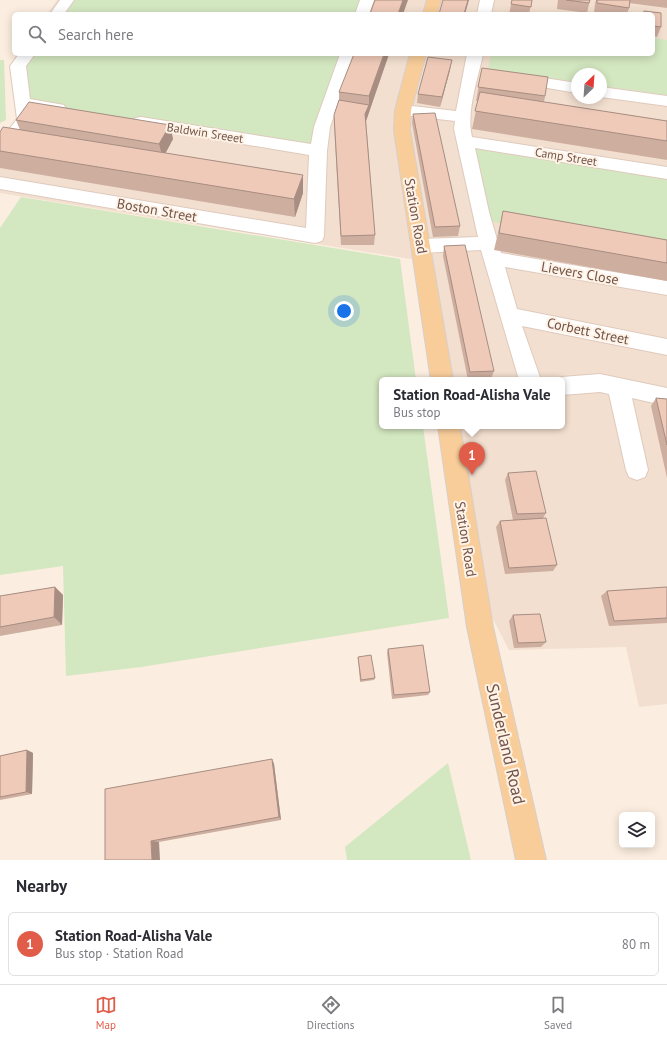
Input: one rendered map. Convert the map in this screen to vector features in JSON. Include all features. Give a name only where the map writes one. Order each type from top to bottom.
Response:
[{"type":"main road","points":[[431,12],[434,0]]},
{"type":"main road","name":"Station Road","points":[[417,56],[403,110],[402,130],[442,377]]},
{"type":"main road","name":"Station Road","points":[[449,429],[480,627]]},
{"type":"main road","name":"Sunderland Road","points":[[480,627],[531,860]]},
{"type":"street","points":[[58,12],[67,0]]},
{"type":"street","points":[[363,12],[368,0]]},
{"type":"street","points":[[484,12],[487,0]]},
{"type":"street","points":[[0,153],[18,141],[25,119],[18,66],[26,56]]},
{"type":"street","points":[[318,151],[322,127],[347,56]]},
{"type":"street","points":[[476,56],[487,74]]},
{"type":"street","points":[[487,74],[571,87]]},
{"type":"street","points":[[487,74],[470,108],[462,129],[490,222],[490,251],[529,377]]},
{"type":"street","points":[[607,93],[667,101]]},
{"type":"street","points":[[22,103],[76,112]]},
{"type":"street","points":[[403,110],[470,108]]},
{"type":"street","name":"Baldwin Sreeet","points":[[123,120],[318,151]]},
{"type":"street","name":"Camp Street","points":[[465,141],[667,173]]},
{"type":"street","name":"Boston Street","points":[[0,183],[315,236],[309,187],[318,151]]},
{"type":"street","name":"Lievers Close","points":[[421,246],[490,251],[667,288]]},
{"type":"street","name":"Corbett Street","points":[[509,315],[667,347]]},
{"type":"street","points":[[565,386],[600,384],[618,386],[667,397]]},
{"type":"street","points":[[618,386],[637,470]]},
{"type":"shaded area","points":[[57,0],[667,0],[667,704],[639,707],[626,647],[509,650],[492,617],[452,429],[565,429],[565,377],[442,377],[423,261],[0,193],[0,158],[33,111],[14,58],[16,56],[655,56],[655,12],[48,12]]},
{"type":"green space","points":[[67,0],[367,0],[363,12],[58,12]]},
{"type":"green space","points":[[655,38],[667,40],[667,95],[607,87],[607,68],[571,68],[571,81],[488,70],[491,56],[655,56]]},
{"type":"green space","points":[[27,56],[347,56],[318,151],[22,103]]},
{"type":"green space","points":[[0,60],[4,60],[6,120],[0,123]]},
{"type":"green space","points":[[465,141],[667,173],[667,251],[482,220]]},
{"type":"green space","points":[[21,197],[400,259],[416,377],[379,377],[379,429],[423,429],[449,618],[141,667],[66,676],[63,566],[0,575],[0,228]]},
{"type":"green space","points":[[448,763],[471,860],[347,860],[345,847]]},
{"type":"building","points":[[375,0],[403,0],[399,12],[371,12]]},
{"type":"building","points":[[443,0],[468,0],[465,12],[440,12]]},
{"type":"building","points":[[512,0],[532,0],[531,7],[511,4]]},
{"type":"building","points":[[566,0],[590,0],[589,3]]},
{"type":"building","points":[[597,0],[630,0],[629,8],[597,3]]},
{"type":"building","points":[[655,12],[661,13],[661,27],[655,26]]},
{"type":"building","points":[[353,56],[383,56],[369,96],[339,92]]},
{"type":"building","points":[[428,57],[452,60],[442,97],[418,94]]},
{"type":"building","points":[[482,68],[548,77],[545,96],[478,87]]},
{"type":"building","points":[[480,92],[667,121],[667,141],[475,111]]},
{"type":"building","points":[[339,100],[369,105],[365,114],[375,235],[341,236],[334,115]]},
{"type":"building","points":[[29,102],[170,125],[159,144],[16,120]]},
{"type":"building","points":[[435,113],[460,226],[435,227],[413,114]]},
{"type":"building","points":[[3,127],[303,175],[294,199],[0,151],[0,132]]},
{"type":"building","points":[[503,211],[667,240],[667,263],[499,233]]},
{"type":"building","points":[[465,245],[494,371],[470,372],[444,246]]},
{"type":"building","points":[[656,398],[667,399],[667,445]]},
{"type":"building","points":[[536,471],[546,513],[517,514],[508,473]]},
{"type":"building","points":[[546,518],[557,565],[509,568],[500,521]]},
{"type":"building","points":[[55,587],[54,617],[0,627],[0,596]]},
{"type":"building","points":[[667,587],[667,618],[614,621],[607,591]]},
{"type":"building","points":[[540,614],[546,642],[518,643],[513,615]]},
{"type":"building","points":[[423,645],[430,692],[394,695],[388,649]]},
{"type":"building","points":[[371,655],[375,678],[361,680],[358,657]]},
{"type":"building","points":[[27,750],[26,792],[0,797],[0,756]]},
{"type":"building","points":[[272,759],[279,817],[151,841],[152,860],[105,860],[105,789]]},
{"type":"place","name":"Station Road-Alisha Vale","points":[[472,475]]}]
